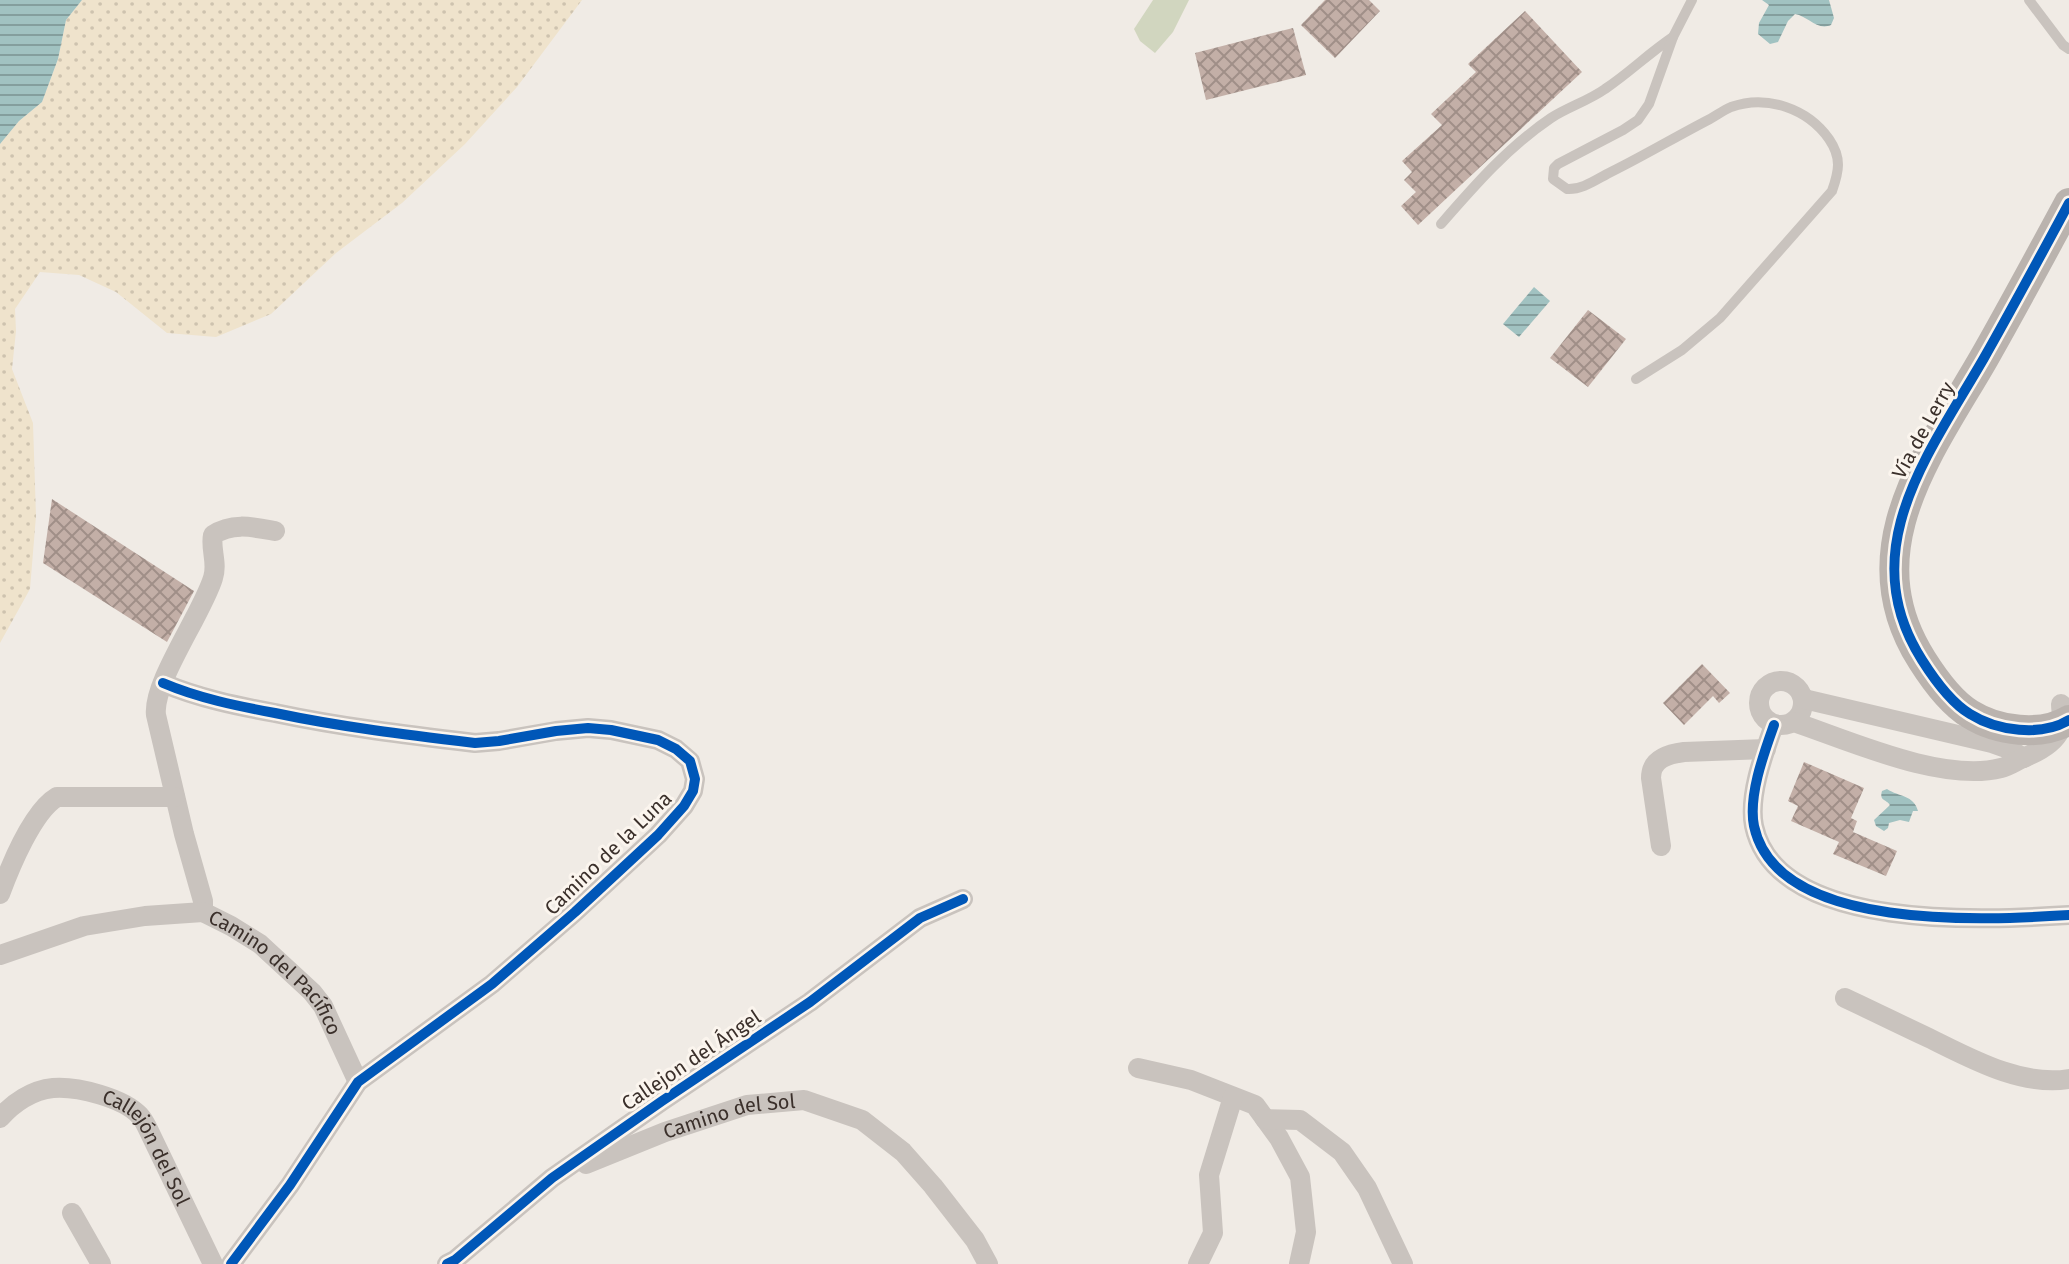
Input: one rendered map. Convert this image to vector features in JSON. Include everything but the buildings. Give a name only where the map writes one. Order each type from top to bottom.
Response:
[{"type":"street","name":"Vía de Lerry","points":[[2065,712],[2045,728],[2018,729],[1989,723],[1967,713],[1940,685],[1914,646],[1902,617],[1898,530],[1920,468],[2069,203]]},
{"type":"street","name":"Vía de Lerry","points":[[1902,565],[1921,508],[1947,454],[2069,245]]},
{"type":"street","name":"Camino del Pacífico","points":[[275,531],[239,526],[225,528],[213,535],[215,574],[163,683],[156,702],[156,715],[203,901],[203,912],[260,944],[312,992],[323,1006],[358,1082]]},
{"type":"street","points":[[2065,712],[2054,738],[2046,747],[2000,768],[1923,766],[1784,723],[1762,716],[1760,694],[1778,681],[1798,688],[1804,699],[1801,713],[1784,723],[1766,749],[1754,802],[1753,823],[1768,855],[1785,876],[1815,894],[1847,904],[1932,917],[1975,919],[2069,915]]},
{"type":"street","name":"Camino de la Luna","points":[[163,683],[209,699],[308,720],[475,743],[556,731],[588,728],[611,730],[658,740],[690,761],[695,779],[693,791],[658,835],[492,984],[358,1082]]},
{"type":"street","points":[[1804,699],[1992,743],[2024,758]]},
{"type":"street","points":[[1661,846],[1651,771],[1657,762],[1671,753],[1766,749]]},
{"type":"street","points":[[0,894],[16,856],[40,813],[48,802],[57,797],[175,797]]},
{"type":"street","name":"Callejon del Ángel","points":[[447,1264],[552,1178],[810,1002],[920,918],[963,899]]},
{"type":"street","points":[[0,955],[84,926],[145,916],[203,912]]},
{"type":"street","points":[[1845,998],[1991,1068],[2031,1078],[2069,1079]]},
{"type":"street","points":[[1138,1068],[1191,1080],[1255,1105],[1279,1138],[1300,1177],[1306,1232],[1299,1264]]},
{"type":"street","points":[[240,1262],[358,1082]]},
{"type":"street","name":"Callejón del Sol","points":[[0,1118],[11,1105],[51,1088],[97,1094],[127,1106],[140,1116],[147,1127],[213,1264]]},
{"type":"street","points":[[1198,1264],[1213,1233],[1209,1175],[1233,1097]]},
{"type":"street","name":"Camino del Sol","points":[[552,1178],[665,1132],[747,1105],[804,1100],[862,1120],[903,1152],[975,1240],[988,1264]]},
{"type":"street","points":[[1265,1119],[1300,1120],[1342,1152],[1367,1188],[1403,1264]]},
{"type":"street","points":[[72,1213],[101,1264]]},
{"type":"lane","points":[[1636,379],[1682,350],[1720,318],[1832,191],[1837,177],[1836,150],[1821,129],[1807,117],[1784,106],[1756,102],[1732,107],[1580,187],[1567,189],[1556,182],[1552,175],[1558,164],[1638,120],[1649,104],[1673,37],[1692,0]]},
{"type":"lane","points":[[2029,0],[2069,49]]},
{"type":"lane","points":[[1441,224],[1486,172],[1517,144],[1558,114],[1604,90],[1673,37]]},
{"type":"green space","points":[[1153,0],[1189,0],[1173,32],[1155,53],[1140,41],[1134,29]]},
{"type":"sand","points":[[82,0],[582,0],[517,87],[465,144],[402,203],[336,253],[271,314],[216,337],[167,333],[116,292],[79,275],[40,272],[15,309],[12,369],[33,423],[36,516],[30,589],[0,643],[0,144],[19,121],[42,102],[58,59],[66,20]]},
{"type":"water","points":[[0,0],[82,0],[66,20],[58,59],[42,102],[19,121],[0,144]]},
{"type":"water","points":[[1762,0],[1829,0],[1834,18],[1831,25],[1821,26],[1795,14],[1778,42],[1770,44],[1758,34],[1759,23],[1769,5]]},
{"type":"water","points":[[1534,287],[1550,301],[1519,337],[1503,324]]},
{"type":"water","points":[[1887,789],[1910,799],[1918,811],[1913,811],[1909,822],[1900,820],[1889,823],[1884,831],[1876,826],[1874,820],[1890,805],[1881,797],[1882,791]]},
{"type":"cycle path","points":[[2069,203],[1922,466],[1906,503],[1897,541],[1895,580],[1902,619],[1922,660],[1943,690],[1963,709],[1981,720],[2019,730],[2046,729],[2069,720]]},
{"type":"cycle path","points":[[163,683],[218,701],[300,718],[475,743],[556,731],[588,728],[611,730],[658,740],[676,749],[690,761],[695,779],[693,791],[684,806],[658,835],[575,912],[492,984],[358,1082],[290,1185],[231,1264]]},
{"type":"cycle path","points":[[1774,725],[1755,788],[1754,826],[1771,861],[1802,886],[1842,902],[1890,912],[1989,918],[2069,915]]},
{"type":"cycle path","points":[[447,1264],[552,1178],[810,1002],[920,918],[963,899]]}]
